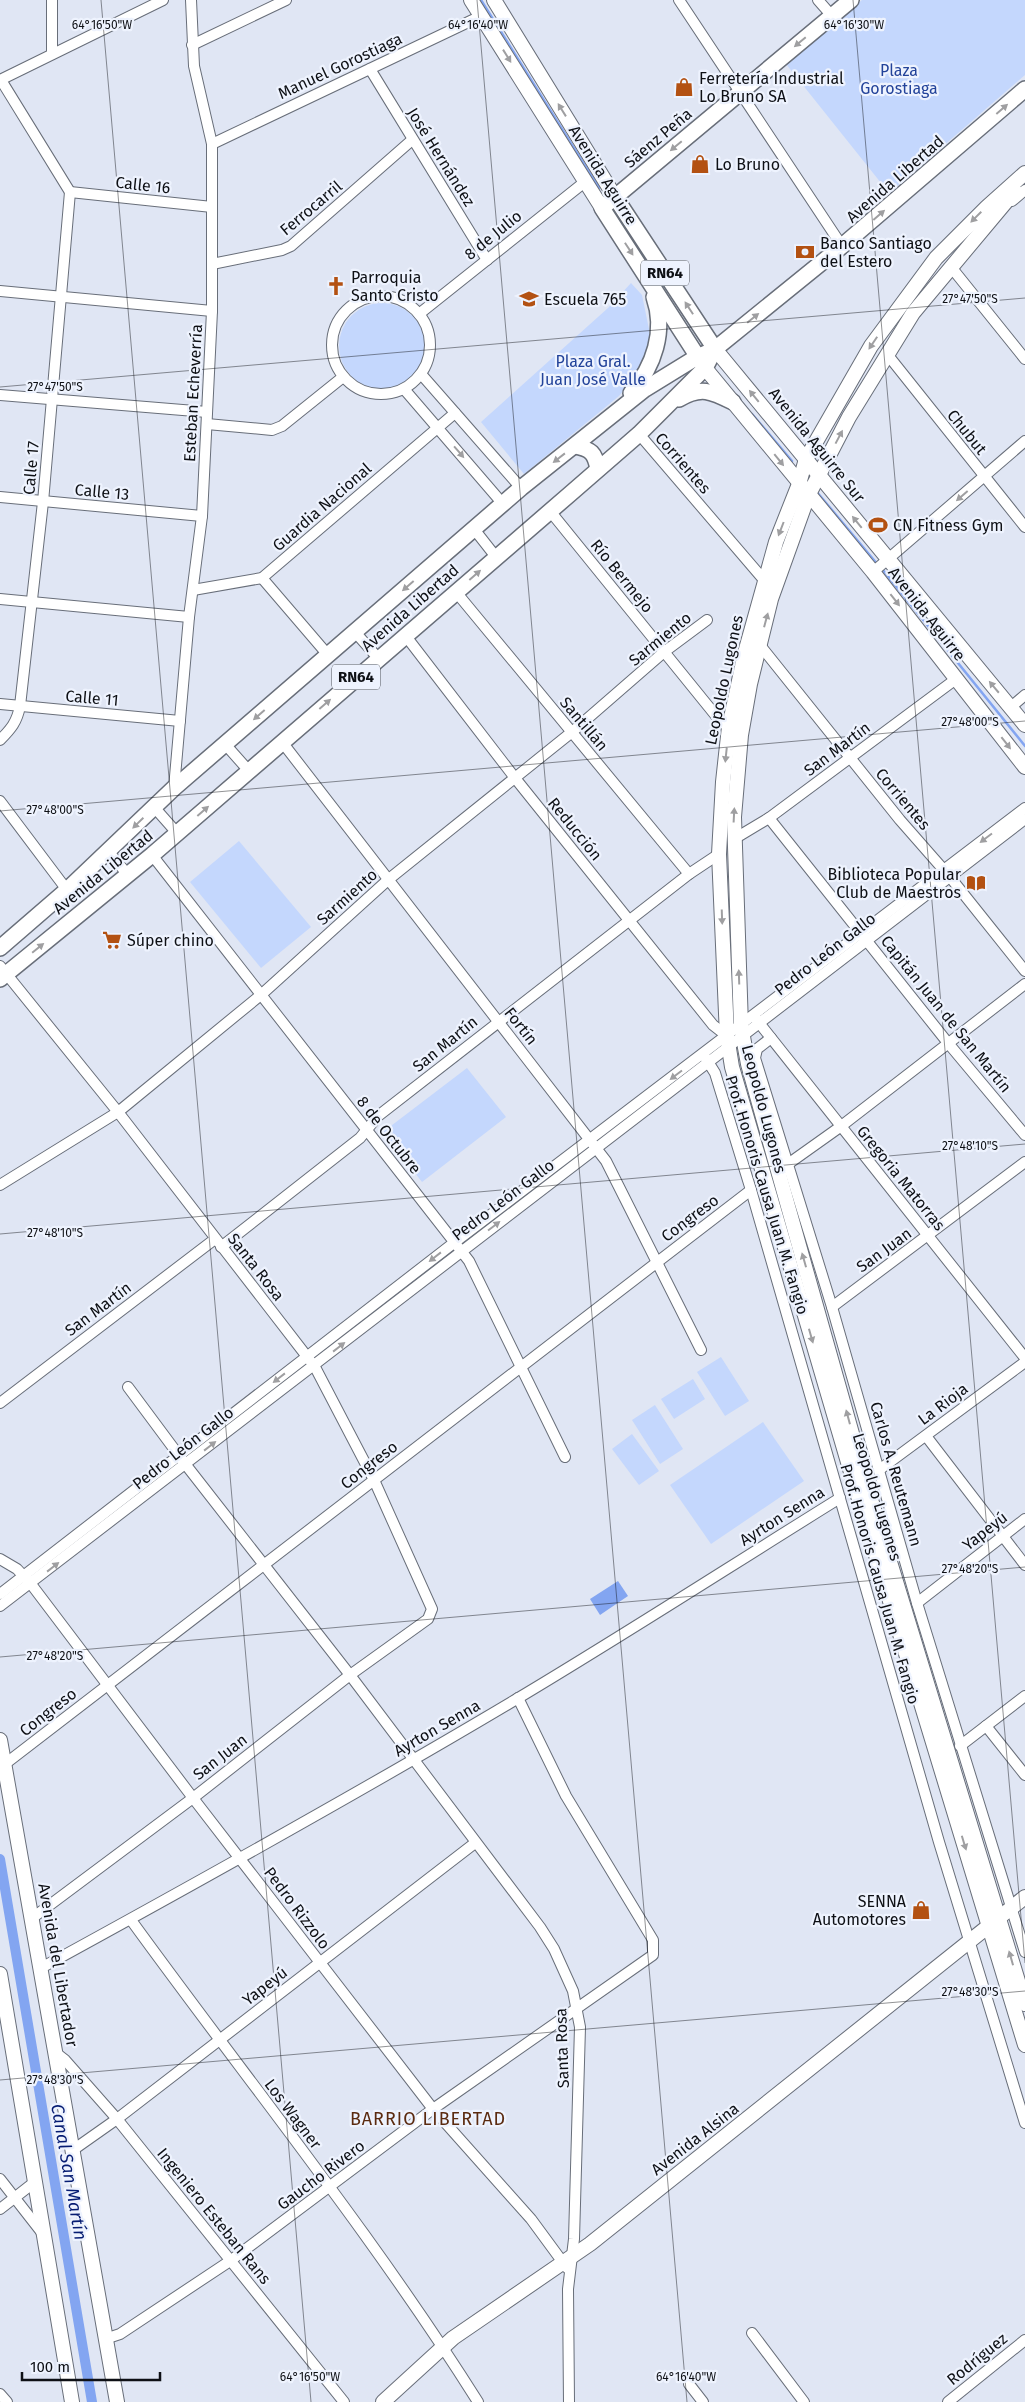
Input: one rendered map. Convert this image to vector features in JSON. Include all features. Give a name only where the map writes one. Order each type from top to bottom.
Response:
[{"type":"main road","name":"Avenida Aguirre","points":[[472,0],[701,362]]},
{"type":"main road","name":"Avenida Aguirre","points":[[494,0],[615,197],[715,349]]},
{"type":"main road","name":"Sáenz Peña","points":[[602,208],[851,0]]},
{"type":"main road","name":"Avenida Libertad","points":[[2,973],[152,855],[496,556],[598,470],[667,405],[701,362],[715,349],[842,246],[1025,90]]},
{"type":"main road","name":"Leopoldo Lugones","points":[[1025,173],[987,207],[936,258],[901,303],[870,346],[806,459],[799,484],[776,542],[745,652],[729,727],[719,854],[728,1042],[732,1067],[852,1476],[994,1921],[1025,2004]]},
{"type":"main road","name":"Leopoldo Lugones","points":[[1025,180],[913,313],[849,417],[808,496],[780,574],[759,644],[741,735],[734,839],[742,1031],[748,1064],[865,1480],[947,1754],[994,1921],[1025,2045]]},
{"type":"main road","points":[[612,414],[644,378],[651,361],[660,326],[658,310],[645,274]]},
{"type":"main road","name":"Avenida Aguirre Sur","points":[[715,349],[819,475],[881,566],[1011,707],[1025,725]]},
{"type":"main road","name":"Avenida Libertad","points":[[0,948],[67,890],[174,788],[522,488],[612,414],[646,389],[701,362]]},
{"type":"main road","points":[[701,362],[799,484]]},
{"type":"main road","points":[[667,405],[697,391],[710,392],[733,402]]},
{"type":"main road","points":[[575,446],[588,448],[593,452],[598,470]]},
{"type":"main road","name":"Avenida Aguirre","points":[[799,484],[808,496],[881,566],[956,679],[1025,767]]},
{"type":"main road","name":"Avenida del Libertador","points":[[0,1740],[117,2402]]},
{"type":"main road","name":"Avenida Alsina","points":[[383,2402],[453,2338],[568,2259],[731,2132],[1025,1897]]},
{"type":"main road","points":[[0,1974],[72,2402]]},
{"type":"street","points":[[52,0],[52,54]]},
{"type":"street","points":[[70,192],[1,80],[163,0]]},
{"type":"street","name":"Esteban Echeverría","points":[[174,788],[190,617],[202,516],[212,311],[212,144],[194,66],[191,0]]},
{"type":"street","points":[[192,45],[286,0]]},
{"type":"street","points":[[679,0],[842,246]]},
{"type":"street","points":[[818,0],[832,16]]},
{"type":"street","name":"Manuel Gorostiaga","points":[[212,144],[482,16]]},
{"type":"street","name":"José Hernández","points":[[370,69],[487,260]]},
{"type":"street","name":"Ferrocarril","points":[[212,264],[282,250],[291,246],[412,140]]},
{"type":"street","name":"8 de Julio","points":[[419,314],[586,181]]},
{"type":"street","points":[[994,216],[1025,190]]},
{"type":"street","name":"Calle 16","points":[[70,192],[212,207]]},
{"type":"street","name":"Calle 17","points":[[0,740],[13,727],[20,706],[43,502],[70,192]]},
{"type":"street","points":[[951,267],[1025,359]]},
{"type":"street","points":[[0,291],[212,311]]},
{"type":"street","points":[[373,297],[390,297],[406,303],[419,314],[428,328],[431,344],[429,360],[421,374],[404,389],[388,394],[371,394],[356,388],[343,377],[334,362],[333,336],[335,328],[344,314],[357,302],[373,297]]},
{"type":"street","name":"Chubut","points":[[887,354],[1025,527]]},
{"type":"street","points":[[421,374],[522,488]]},
{"type":"street","points":[[207,424],[272,430],[282,426],[343,377]]},
{"type":"street","points":[[404,389],[504,504]]},
{"type":"street","points":[[0,395],[207,412]]},
{"type":"street","name":"Guardia Nacional","points":[[262,578],[455,412]]},
{"type":"street","name":"Corrientes","points":[[638,434],[764,580]]},
{"type":"street","points":[[881,566],[1025,441]]},
{"type":"street","name":"Calle 13","points":[[0,497],[202,516]]},
{"type":"street","name":"Río Bermejo","points":[[550,511],[721,722],[729,727]]},
{"type":"street","points":[[474,529],[496,556]]},
{"type":"street","points":[[193,590],[262,578],[328,655]]},
{"type":"street","name":"Santillán","points":[[456,592],[689,874]]},
{"type":"street","points":[[0,599],[190,617]]},
{"type":"street","name":"Sarmiento","points":[[0,1185],[118,1112],[262,994],[389,879],[572,732],[664,652],[707,620]]},
{"type":"street","points":[[355,632],[378,658]]},
{"type":"street","name":"Reducción","points":[[405,635],[515,778],[728,1042]]},
{"type":"street","name":"Corrientes","points":[[759,644],[1025,972]]},
{"type":"street","name":"San Martín","points":[[734,839],[770,818],[956,679]]},
{"type":"street","points":[[1011,707],[1025,695]]},
{"type":"street","name":"Calle 11","points":[[0,704],[180,721]]},
{"type":"street","name":"Fortín","points":[[282,742],[594,1144],[611,1170],[701,1350]]},
{"type":"street","points":[[225,744],[249,771]]},
{"type":"street","points":[[0,801],[67,890]]},
{"type":"street","points":[[154,807],[177,833]]},
{"type":"street","name":"Pedro León Gallo","points":[[947,874],[1025,808]]},
{"type":"street","name":"Capitán Juan de San Martín","points":[[770,818],[948,1043],[1025,1135]]},
{"type":"street","name":"Pedro León Gallo","points":[[0,1606],[31,1584],[307,1356],[594,1144],[947,874],[1025,819]]},
{"type":"street","points":[[108,851],[128,875]]},
{"type":"street","name":"San Martín","points":[[0,1402],[360,1138],[378,1116],[498,1021],[689,874],[719,854]]},
{"type":"street","name":"8 de Octubre","points":[[152,855],[262,994],[366,1131],[458,1246],[474,1271],[565,1457]]},
{"type":"street","name":"Santa Rosa","points":[[2,973],[118,1112],[314,1366],[374,1480],[430,1602],[431,1616],[428,1619]]},
{"type":"street","points":[[788,1164],[840,1127],[1025,984]]},
{"type":"street","name":"Gregoria Matorras","points":[[757,1020],[1025,1358]]},
{"type":"street","name":"Carlos A. Reutemann","points":[[770,1038],[757,1049],[756,1058],[832,1307],[960,1746],[1025,1952]]},
{"type":"street","name":"Prof. Honoris Causa Juan M. Fangio","points":[[706,1058],[715,1073],[751,1190],[969,1941],[1025,2124]]},
{"type":"street","name":"San Juan","points":[[832,1307],[1025,1162]]},
{"type":"street","name":"Congreso","points":[[5,1764],[265,1566],[519,1366],[751,1190]]},
{"type":"street","name":"Pedro León Gallo","points":[[0,1594],[314,1366],[458,1246]]},
{"type":"street","name":"La Rioja","points":[[879,1470],[1025,1362]]},
{"type":"street","name":"Santa Rosa","points":[[128,1387],[350,1675],[554,1949],[578,2006],[580,2042],[568,2259]]},
{"type":"street","points":[[926,1436],[1025,1565]]},
{"type":"street","name":"Ayrton Senna","points":[[41,1968],[132,1920],[413,1760],[518,1698],[840,1498]]},
{"type":"street","name":"Yapeyú","points":[[917,1603],[1025,1519]]},
{"type":"street","name":"Pedro Rizzolo","points":[[0,1559],[24,1576],[31,1584],[433,2109],[568,2259],[570,2276],[569,2402]]},
{"type":"street","name":"San Juan","points":[[32,1919],[193,1798],[350,1675],[428,1619]]},
{"type":"street","points":[[960,1746],[1025,1696]]},
{"type":"street","name":"Gaucho Rivero","points":[[105,2339],[120,2334],[230,2261],[330,2188],[433,2109],[653,1955],[652,1940],[562,1788],[518,1698]]},
{"type":"street","points":[[986,1726],[1025,1775]]},
{"type":"street","name":"Yapeyú","points":[[73,2150],[118,2119],[219,2042],[475,1843]]},
{"type":"street","name":"Los Wagner","points":[[132,1920],[219,2042],[330,2188],[444,2348],[478,2402]]},
{"type":"street","name":"Ingeniero Esteban Rans","points":[[56,2053],[65,2060],[118,2119],[344,2402]]},
{"type":"street","points":[[0,2179],[44,2235]]},
{"type":"street","points":[[0,2209],[36,2182]]},
{"type":"street","points":[[752,2333],[804,2402]]},
{"type":"street","name":"Rodríguez","points":[[948,2402],[1025,2340]]},
{"type":"street","points":[[689,2384],[703,2402]]},
{"type":"street","points":[[0,2394],[7,2402]]},
{"type":"green space","name":"Plaza Gorostiaga","points":[[862,0],[1025,0],[1025,75],[889,193],[786,64]]},
{"type":"green space","name":"Plaza Gral. Juan José Valle","points":[[631,283],[642,295],[650,334],[643,367],[619,396],[524,474],[481,422],[608,308]]},
{"type":"green space","points":[[374,303],[390,303],[399,306],[413,315],[422,329],[425,346],[422,363],[413,377],[399,386],[390,389],[374,389],[358,382],[346,370],[339,354],[339,338],[346,322],[358,310]]},
{"type":"green space","points":[[239,841],[311,927],[261,968],[190,882]]},
{"type":"green space","points":[[467,1068],[506,1117],[422,1182],[383,1132]]},
{"type":"green space","points":[[721,1357],[749,1401],[725,1416],[697,1372]]},
{"type":"green space","points":[[693,1379],[705,1399],[674,1419],[661,1399]]},
{"type":"green space","points":[[655,1405],[683,1449],[660,1464],[632,1420]]},
{"type":"green space","points":[[763,1422],[804,1481],[711,1544],[670,1485]]},
{"type":"green space","points":[[632,1434],[659,1471],[639,1485],[612,1449]]},
{"type":"water","points":[[618,1581],[628,1596],[600,1615],[590,1599]]},
{"type":"waterway","points":[[481,0],[599,188]]},
{"type":"waterway","points":[[623,223],[666,295]]},
{"type":"waterway","points":[[752,414],[792,461]]},
{"type":"waterway","points":[[816,491],[878,565]]},
{"type":"waterway","points":[[882,569],[1025,746]]},
{"type":"waterway","name":"Canal San Martín","points":[[0,1859],[92,2402]]},
{"type":"place","name":"Ferretería Industrial Lo Bruno SA","points":[[684,87]]},
{"type":"place","name":"Lo Bruno","points":[[700,164]]},
{"type":"place","name":"Banco Santiago del Estero","points":[[805,252]]},
{"type":"place","name":"Parroquia Santo Cristo","points":[[336,286]]},
{"type":"place","name":"Escuela 765","points":[[529,299]]},
{"type":"place","name":"CN Fitness Gym","points":[[878,525]]},
{"type":"place","name":"Biblioteca Popular Club de Maestros","points":[[976,883]]},
{"type":"place","name":"Súper chino","points":[[112,940]]},
{"type":"place","name":"SENNA Automotores","points":[[921,1910]]},
{"type":"district","name":"BARRIO LIBERTAD","points":[[428,2119]]}]
